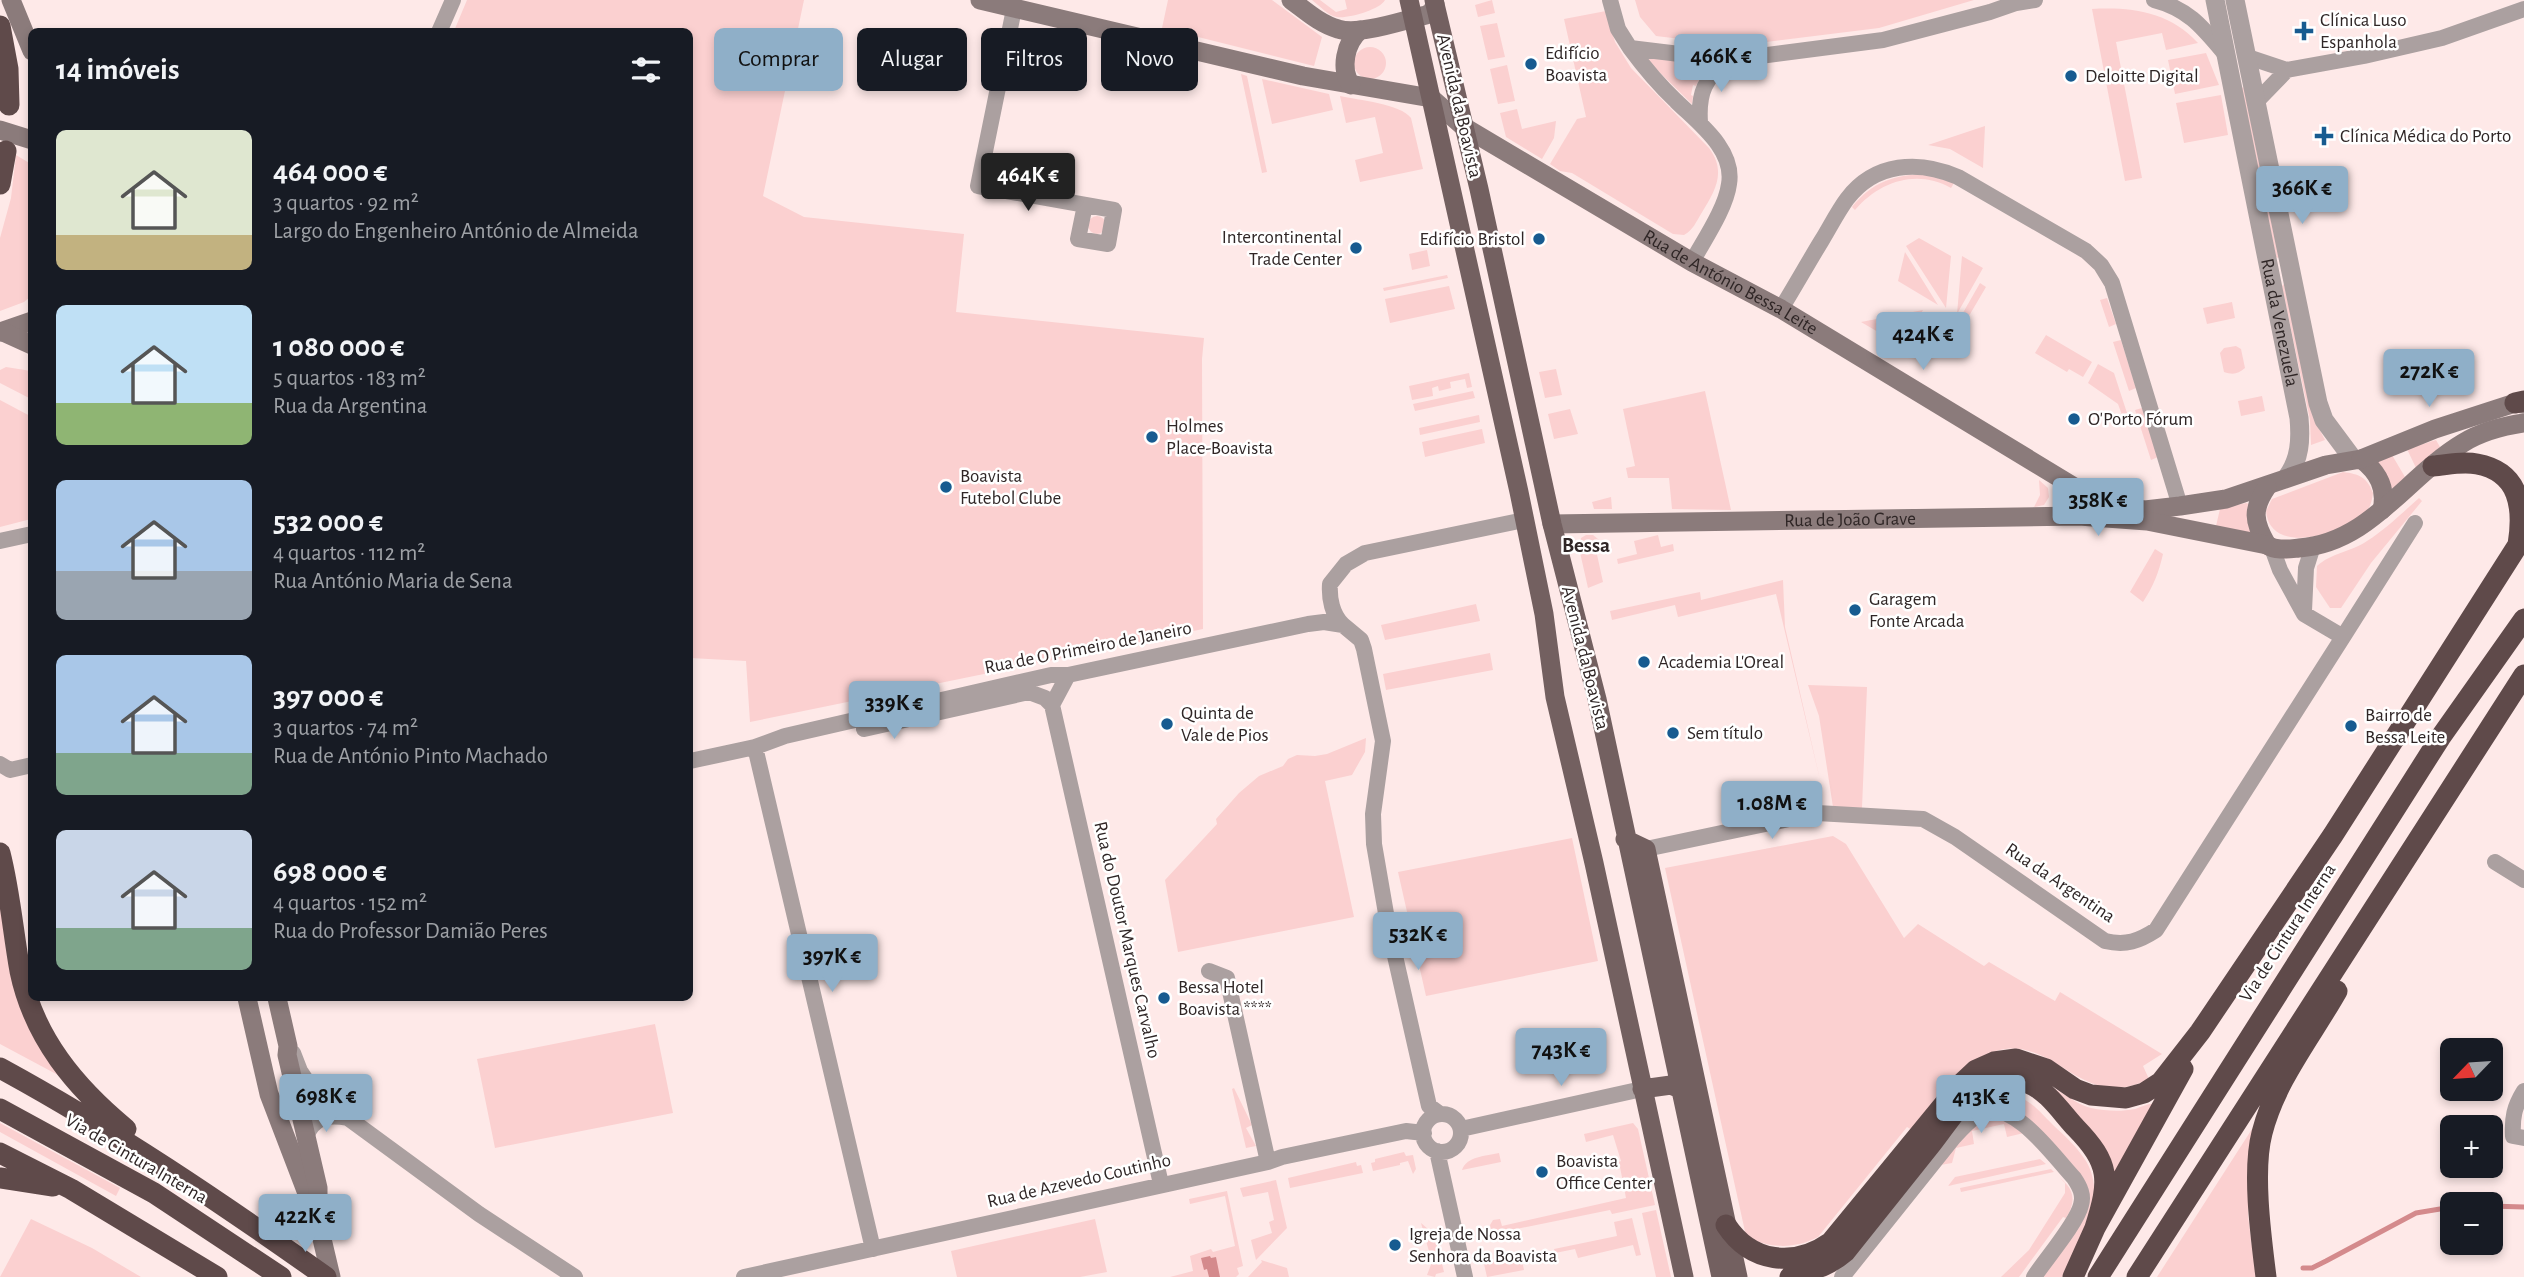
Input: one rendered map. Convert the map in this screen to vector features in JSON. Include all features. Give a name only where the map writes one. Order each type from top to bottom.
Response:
[{"type":"highway","points":[[0,26],[8,69],[9,105]]},
{"type":"highway","points":[[0,184],[6,151]]},
{"type":"highway","points":[[1726,1225],[1738,1241],[1756,1253],[1784,1259],[1815,1251],[1831,1242],[1960,1084],[1976,1070],[1994,1062],[2017,1059],[2046,1069],[2075,1089],[2091,1095],[2126,1098],[2144,1093],[2161,1082],[2200,1032],[2333,835],[2518,545],[2523,525],[2522,504],[2508,480],[2500,473],[2478,464],[2433,466]]},
{"type":"highway","name":"Via de Cintura Interna","points":[[2098,1277],[2440,738],[2490,663],[2524,619]]},
{"type":"highway","points":[[2137,1277],[2524,675]]},
{"type":"highway","points":[[0,853],[20,971],[28,1000]]},
{"type":"highway","points":[[2266,1277],[2258,1158],[2261,1135],[2289,1071],[2343,981],[2364,925]]},
{"type":"highway","points":[[28,1001],[40,1029],[76,1083],[97,1105],[126,1128],[138,1149]]},
{"type":"highway","points":[[2073,1277],[2095,1228],[2190,1057],[2200,1032]]},
{"type":"highway","points":[[0,1068],[138,1149],[329,1277]]},
{"type":"highway","points":[[1790,1277],[1816,1270],[1835,1261],[1845,1252],[1961,1106],[1971,1095],[1997,1081],[2014,1080],[2038,1088],[2095,1147],[2106,1183],[2095,1228]]},
{"type":"highway","name":"Via de Cintura Interna","points":[[0,1109],[155,1193],[281,1277]]},
{"type":"highway","points":[[0,1153],[71,1189],[216,1277]]},
{"type":"highway","points":[[0,1178],[71,1189]]},
{"type":"highway","points":[[2260,1206],[2279,1277]]},
{"type":"main road","points":[[11,0],[28,41]]},
{"type":"main road","points":[[980,0],[1325,80],[1431,98]]},
{"type":"main road","points":[[1291,0],[1316,19],[1351,30],[1411,9],[1432,12],[1435,2]]},
{"type":"main road","name":"Avenida da Boavista","points":[[1435,2],[1552,524],[1594,688],[1721,1277]]},
{"type":"main road","name":"Avenida da Boavista","points":[[1411,9],[1544,614],[1555,697],[1684,1277]]},
{"type":"main road","points":[[1325,80],[1335,73],[1342,62],[1351,30]]},
{"type":"main road","points":[[1351,30],[1345,77],[1351,85]]},
{"type":"main road","name":"Rua de António Bessa Leite","points":[[1431,98],[1464,127],[1692,262],[1781,309],[2086,494],[2112,505],[2145,510],[2226,499],[2267,487],[2287,477],[2357,459],[2422,433],[2521,403]]},
{"type":"main road","points":[[0,130],[28,139]]},
{"type":"main road","points":[[1,332],[28,322]]},
{"type":"main road","points":[[1,332],[28,343]]},
{"type":"main road","points":[[2267,487],[2256,504],[2256,520],[2270,547],[2313,547],[2341,539],[2370,522],[2460,444],[2479,434],[2524,423]]},
{"type":"main road","points":[[2357,459],[2376,474],[2383,490],[2382,510]]},
{"type":"main road","points":[[2049,517],[2062,501],[2059,478]]},
{"type":"main road","points":[[1524,520],[1535,512],[1545,490]]},
{"type":"main road","name":"Rua de João Grave","points":[[1552,524],[2080,516],[2147,522],[2270,547]]},
{"type":"main road","points":[[1524,520],[1552,524]]},
{"type":"main road","points":[[1625,839],[1646,849],[1738,1277]]},
{"type":"main road","points":[[248,1001],[269,1094],[318,1222],[329,1277]]},
{"type":"main road","points":[[278,1001],[288,1046],[287,1055],[318,1188],[318,1222]]},
{"type":"main road","points":[[1642,1089],[1658,1085],[1680,1088],[1694,1095],[1700,1103]]},
{"type":"street","points":[[441,28],[453,0]]},
{"type":"street","points":[[1610,0],[1618,29],[1630,48],[1677,103],[1700,122],[1722,152],[1730,182],[1725,199],[1692,262]]},
{"type":"street","points":[[1630,48],[1729,60],[1882,40],[1990,12],[2016,1],[2035,0]]},
{"type":"street","points":[[2154,0],[2169,4],[2196,20],[2227,56]]},
{"type":"street","name":"Rua da Venezuela","points":[[2215,0],[2299,418],[2299,452],[2295,466],[2287,477]]},
{"type":"street","name":"Rua da Venezuela","points":[[2235,0],[2323,420],[2357,459]]},
{"type":"street","points":[[1014,9],[978,186],[1085,205]]},
{"type":"street","points":[[2248,57],[2287,70],[2442,38],[2524,9]]},
{"type":"street","points":[[1700,122],[1699,105],[1705,83],[1714,71],[1729,60]]},
{"type":"street","points":[[2256,101],[2287,70]]},
{"type":"street","points":[[1781,309],[1847,199],[1862,182],[1881,172],[1909,165],[1938,168],[1958,177],[2086,251],[2101,265],[2112,283],[2180,506]]},
{"type":"street","points":[[2269,273],[2291,269]]},
{"type":"street","points":[[1440,1114],[1429,1120],[1424,1133],[1426,1143],[1437,1151],[1448,1151],[1461,1138],[1461,1129],[1452,1116],[1440,1114],[1429,1106],[1388,925],[1374,844],[1373,814],[1383,741],[1377,704],[1362,640],[1337,620],[1331,584],[1346,564],[1365,553],[1524,520]]},
{"type":"street","name":"Rua da Argentina","points":[[1646,849],[1817,813],[1923,819],[1933,823],[2105,941],[2119,944],[2137,942],[2157,930],[2415,523]]},
{"type":"street","points":[[0,541],[28,535]]},
{"type":"street","points":[[2270,547],[2304,614],[2343,637]]},
{"type":"street","points":[[2304,614],[2304,580],[2313,547]]},
{"type":"street","name":"Rua de O Primeiro de Janeiro","points":[[693,760],[755,747],[785,736],[1051,675],[1068,675],[1308,624],[1324,622],[1343,625]]},
{"type":"street","points":[[1052,705],[1068,675]]},
{"type":"street","name":"Rua de O Primeiro de Janeiro","points":[[755,747],[787,746],[1029,692],[1045,698],[1052,705]]},
{"type":"street","name":"Rua do Doutor Marques Carvalho","points":[[1052,705],[1161,1184]]},
{"type":"street","points":[[755,747],[873,1249]]},
{"type":"street","points":[[0,764],[10,769],[28,766]]},
{"type":"street","points":[[2495,862],[2524,880]]},
{"type":"street","points":[[1209,971],[1227,978],[1268,1162]]},
{"type":"street","points":[[288,1046],[306,1080],[348,1118],[479,1214],[575,1277]]},
{"type":"street","points":[[1461,1129],[1642,1089]]},
{"type":"street","points":[[2524,1091],[2515,1105],[2512,1119],[2513,1136],[2524,1138]]},
{"type":"street","points":[[1842,1277],[1954,1137],[1975,1116],[1994,1109],[2016,1117],[2074,1178],[2080,1188],[2082,1198],[2077,1215],[2034,1277]]},
{"type":"street","points":[[306,1136],[311,1126],[320,1118],[332,1115],[348,1118]]},
{"type":"street","name":"Rua de Azevedo Coutinho","points":[[744,1277],[1282,1157],[1406,1131],[1424,1133]]},
{"type":"street","points":[[1437,1151],[1465,1277]]},
{"type":"shaded area","name":"Boavista Futebol Clube","points":[[467,0],[804,0],[798,28],[714,28],[714,91],[785,91],[763,196],[804,217],[964,234],[956,312],[1204,338],[1203,629],[750,722],[746,661],[693,658],[693,28],[455,28]]},
{"type":"shaded area","points":[[1168,0],[1272,0],[1322,37],[1314,66],[1198,37],[1198,28],[1162,28]]},
{"type":"shaded area","points":[[1312,0],[1320,0],[1336,12],[1347,9],[1345,0],[1385,0],[1371,10],[1337,17],[1330,15]]},
{"type":"shaded area","points":[[1492,0],[1495,13],[1478,17],[1475,5]]},
{"type":"shaded area","points":[[1635,0],[1974,0],[1879,28],[1766,42],[1714,43],[1656,36],[1640,17]]},
{"type":"shaded area","points":[[2092,9],[2122,9],[2163,18],[2198,43],[2166,50],[2162,33],[2116,42],[2142,178],[2125,181]]},
{"type":"shaded area","points":[[1606,11],[1615,42],[1631,68],[1709,148],[1717,165],[1717,181],[1706,206],[1694,226],[1684,235],[1673,234],[1572,173],[1560,171],[1550,164],[1577,119],[1586,117],[1564,19]]},
{"type":"shaded area","points":[[1497,23],[1505,57],[1488,60],[1480,26]]},
{"type":"shaded area","points":[[1370,47],[1381,52],[1386,63],[1381,74],[1370,79],[1359,74],[1354,63],[1359,52]]},
{"type":"shaded area","points":[[2206,53],[2219,85],[2175,94],[2168,60]]},
{"type":"shaded area","points":[[1650,57],[1707,65],[1696,86],[1693,85],[1692,104],[1648,61]]},
{"type":"shaded area","points":[[1507,65],[1515,101],[1498,104],[1490,69]]},
{"type":"shaded area","points":[[1241,74],[1247,76],[1267,172],[1262,173]]},
{"type":"shaded area","points":[[1262,79],[1329,94],[1333,110],[1272,124]]},
{"type":"shaded area","points":[[2245,87],[2280,257],[2278,258],[2241,88]]},
{"type":"shaded area","points":[[2221,95],[2228,135],[2184,143],[2176,103]]},
{"type":"shaded area","points":[[1340,96],[1389,106],[1406,113],[1411,118],[1423,169],[1360,182],[1355,160],[1383,153],[1375,117],[1346,123]]},
{"type":"shaded area","points":[[1517,109],[1522,129],[1556,121],[1554,138],[1542,159],[1506,137],[1500,113]]},
{"type":"shaded area","points":[[1985,126],[1983,168],[1950,149],[1928,145]]},
{"type":"shaded area","points":[[16,155],[28,162],[28,299],[0,311],[0,238],[11,198]]},
{"type":"shaded area","points":[[1925,174],[1954,183],[1951,188],[1925,179],[1900,181],[1876,192],[1855,210],[1852,207],[1867,191],[1884,182],[1903,176]]},
{"type":"shaded area","points":[[1093,216],[1101,216],[1106,225],[1104,232],[1093,234],[1088,229],[1088,221]]},
{"type":"shaded area","points":[[1919,238],[1951,256],[1946,308],[1906,246]]},
{"type":"shaded area","points":[[1427,250],[1430,266],[1412,270],[1409,254]]},
{"type":"shaded area","points":[[1905,252],[1938,305],[1898,281]]},
{"type":"shaded area","points":[[1962,256],[1983,268],[1957,314]]},
{"type":"shaded area","points":[[1447,275],[1448,278],[1384,291],[1383,288]]},
{"type":"shaded area","points":[[1980,283],[1986,287],[1966,321],[1960,318]]},
{"type":"shaded area","points":[[2284,284],[2314,419],[2325,440],[2311,445],[2310,420],[2282,286]]},
{"type":"shaded area","points":[[1449,286],[1455,309],[1390,323],[1385,299]]},
{"type":"shaded area","points":[[2107,298],[2116,324],[2109,327],[2100,300]]},
{"type":"shaded area","points":[[2232,302],[2235,318],[2207,324],[2203,308]]},
{"type":"shaded area","points":[[1923,310],[1902,346],[1861,322]]},
{"type":"shaded area","points":[[2046,335],[2092,362],[2083,377],[2069,369],[2067,372],[2035,353]]},
{"type":"shaded area","points":[[2121,340],[2136,388],[2129,391],[2113,342]]},
{"type":"shaded area","points":[[2236,346],[2241,349],[2245,368],[2235,373],[2224,372],[2220,353],[2224,348]]},
{"type":"shaded area","points":[[2098,364],[2114,373],[2127,413],[2122,415],[2118,404],[2088,383]]},
{"type":"shaded area","points":[[6,367],[28,371],[28,397],[0,383],[0,370]]},
{"type":"shaded area","points":[[1556,369],[1562,395],[1545,398],[1539,372]]},
{"type":"shaded area","points":[[1469,373],[1472,387],[1467,388],[1465,379],[1450,382],[1451,388],[1439,391],[1438,386],[1432,388],[1433,396],[1412,400],[1409,386]]},
{"type":"shaded area","points":[[1473,391],[1475,398],[1415,411],[1413,404]]},
{"type":"shaded area","points":[[1705,391],[1731,510],[1672,509],[1669,478],[1628,478],[1626,468],[1635,466],[1623,409]]},
{"type":"shaded area","points":[[2262,396],[2265,411],[2241,416],[2238,401]]},
{"type":"shaded area","points":[[0,400],[28,415],[28,520],[0,527]]},
{"type":"shaded area","points":[[2142,408],[2158,457],[2151,460],[2135,410]]},
{"type":"shaded area","points":[[1570,409],[1578,434],[1554,439],[1548,414]]},
{"type":"shaded area","points":[[1479,415],[1480,422],[1420,435],[1419,428]]},
{"type":"shaded area","points":[[1482,429],[1485,443],[1425,457],[1422,442]]},
{"type":"shaded area","points":[[2436,440],[2440,447],[2416,468],[2407,449]]},
{"type":"shaded area","points":[[2392,455],[2405,477],[2394,489],[2378,462]]},
{"type":"shaded area","points":[[2343,472],[2362,477],[2373,493],[2369,508],[2355,521],[2326,534],[2309,537],[2280,534],[2271,525],[2266,511],[2272,499]]},
{"type":"shaded area","points":[[2039,480],[2048,488],[2049,497],[2044,505],[2034,507],[2040,495]]},
{"type":"shaded area","points":[[1611,497],[1612,509],[1594,509],[1592,502]]},
{"type":"shaded area","points":[[2419,498],[2422,501],[2371,563],[2341,608],[2330,608],[2316,587],[2317,566],[2328,558],[2367,541]]},
{"type":"shaded area","points":[[2249,504],[2252,533],[2216,526],[2220,509]]},
{"type":"shaded area","points":[[1593,535],[1608,547],[1596,550],[1603,582],[1588,588],[1579,548],[1581,538]]},
{"type":"shaded area","points":[[1658,535],[1661,547],[1673,544],[1674,551],[1618,564],[1617,559],[1637,554],[1634,541]]},
{"type":"shaded area","points":[[2155,549],[2163,554],[2150,591],[2143,602],[2130,592]]},
{"type":"shaded area","points":[[1783,580],[1785,627],[1821,784],[1776,594],[1678,617],[1675,605],[1612,620],[1610,611],[1700,592],[1701,600]]},
{"type":"shaded area","points":[[1476,604],[1480,621],[1385,640],[1381,625]]},
{"type":"shaded area","points":[[1490,653],[1493,670],[1386,690],[1383,674]]},
{"type":"shaded area","points":[[1808,685],[1867,687],[1862,808],[1833,807],[1819,716]]},
{"type":"shaded area","points":[[1366,738],[1365,752],[1352,775],[1325,781],[1354,917],[1178,952],[1165,880],[1217,824],[1216,819],[1239,793],[1259,776],[1283,766],[1288,759],[1297,755],[1327,754]]},
{"type":"shaded area","points":[[1833,836],[1846,844],[1904,938],[1918,924],[1984,966],[1989,962],[2055,1001],[2060,992],[2162,1054],[2143,1066],[2149,1079],[2124,1087],[2102,1086],[2082,1079],[2027,1050],[2007,1049],[1983,1056],[1912,1130],[1907,1127],[1818,1237],[1800,1244],[1773,1245],[1746,1236],[1665,868]]},
{"type":"shaded area","points":[[1572,838],[1598,961],[1426,996],[1398,872]]},
{"type":"shaded area","points":[[0,880],[28,970],[28,1001],[38,1001],[60,1072],[58,1075],[0,1044]]},
{"type":"shaded area","points":[[655,1024],[673,1113],[495,1148],[477,1059]]},
{"type":"shaded area","points":[[2033,1082],[2048,1086],[2091,1108],[2124,1111],[2155,1104],[2117,1182]]},
{"type":"shaded area","points":[[1234,1088],[1252,1125],[1246,1128],[1256,1146],[1246,1148],[1232,1089]]},
{"type":"shaded area","points":[[1999,1093],[2017,1096],[2035,1107],[2079,1151],[2092,1175],[2093,1205],[2089,1220],[2084,1236],[2062,1277],[2040,1277],[2088,1201],[2020,1114],[1968,1111],[1986,1098]]},
{"type":"shaded area","points":[[1992,1117],[2001,1118],[2024,1133],[2007,1137],[2004,1124],[1972,1131],[1974,1144],[1956,1148],[1952,1163],[1940,1165],[1976,1123]]},
{"type":"shaded area","points":[[0,1123],[120,1188],[116,1196],[0,1132]]},
{"type":"shaded area","points":[[1633,1123],[1638,1129],[1655,1205],[1612,1214],[1610,1210],[1492,1234],[1490,1225],[1493,1220],[1500,1219],[1502,1226],[1626,1198],[1619,1162],[1621,1161],[1613,1135],[1586,1142],[1584,1134]]},
{"type":"shaded area","points":[[2252,1129],[2248,1216],[2256,1277],[2157,1277]]},
{"type":"shaded area","points":[[1404,1152],[1406,1156],[1413,1155],[1416,1169],[1413,1174],[1408,1161],[1373,1171],[1371,1163],[1375,1162],[1375,1159]]},
{"type":"shaded area","points":[[1499,1153],[1501,1162],[1462,1170],[1472,1159]]},
{"type":"shaded area","points":[[2040,1159],[2046,1164],[1948,1186],[1955,1177]]},
{"type":"shaded area","points":[[1356,1162],[1357,1166],[1361,1165],[1363,1173],[1290,1188],[1288,1178]]},
{"type":"shaded area","points":[[2051,1169],[2054,1172],[1961,1192],[1960,1188]]},
{"type":"shaded area","points":[[1276,1180],[1287,1228],[1256,1260],[1251,1240],[1272,1233],[1269,1222],[1274,1220],[1268,1192],[1243,1197],[1240,1188]]},
{"type":"shaded area","points":[[2065,1183],[2072,1196],[2066,1218],[2063,1217],[2019,1277],[2001,1277],[2029,1250],[2065,1193]]},
{"type":"shaded area","points":[[1227,1191],[1243,1266],[1237,1268],[1239,1274],[1236,1277],[1170,1277],[1193,1271],[1190,1256],[1211,1249],[1213,1252],[1235,1246],[1225,1196],[1190,1204],[1189,1199]]},
{"type":"shaded area","points":[[1656,1210],[1671,1277],[1656,1277],[1642,1213]]},
{"type":"shaded area","points":[[1632,1218],[1641,1255],[1636,1256],[1633,1245],[1578,1258],[1575,1249],[1555,1253],[1554,1249],[1617,1236],[1614,1222]]},
{"type":"shaded area","points":[[31,1219],[92,1248],[141,1277],[0,1277]]},
{"type":"shaded area","points":[[1095,1219],[1107,1272],[1080,1277],[957,1277],[951,1251]]},
{"type":"shaded area","points":[[1421,1223],[1435,1235],[1444,1272],[1436,1274],[1435,1277],[1427,1275],[1432,1262]]},
{"type":"shaded area","points":[[1540,1252],[1541,1256],[1522,1261],[1524,1270],[1487,1277],[1484,1264]]},
{"type":"shaded area","points":[[1216,1257],[1220,1277],[1209,1277],[1207,1269],[1204,1270],[1201,1258]]},
{"type":"shaded area","points":[[1261,1260],[1287,1268],[1289,1277],[1248,1277]]},
{"type":"waterway","points":[[2503,1206],[2524,1207]]},
{"type":"waterway","points":[[2303,1268],[2312,1268],[2416,1213],[2440,1209]]},
{"type":"place","name":"Clínica Luso Espanhola","points":[[2304,31]]},
{"type":"place","name":"Edifício Boavista","points":[[1531,64]]},
{"type":"place","name":"Deloitte Digital","points":[[2071,76]]},
{"type":"place","name":"Clínica Médica do Porto","points":[[2324,136]]},
{"type":"place","name":"Edifício Bristol","points":[[1539,239]]},
{"type":"place","name":"Intercontinental Trade Center","points":[[1356,248]]},
{"type":"place","name":"O'Porto Fórum","points":[[2074,419]]},
{"type":"place","name":"Holmes Place-Boavista","points":[[1152,437]]},
{"type":"place","name":"Boavista Futebol Clube","points":[[946,487]]},
{"type":"place","name":"Garagem Fonte Arcada","points":[[1855,610]]},
{"type":"place","name":"Academia L'Oreal","points":[[1644,662]]},
{"type":"place","name":"Quinta de Vale de Pios","points":[[1167,724]]},
{"type":"place","name":"Bairro de Bessa Leite","points":[[2351,726]]},
{"type":"place","name":"Sem título","points":[[1673,733]]},
{"type":"place","name":"Bessa Hotel Boavista ****","points":[[1164,998]]},
{"type":"place","name":"Boavista Office Center","points":[[1542,1172]]},
{"type":"place","name":"Igreja de Nossa Senhora da Boavista","points":[[1395,1245]]},
{"type":"district","name":"Bessa","points":[[1586,545]]}]
